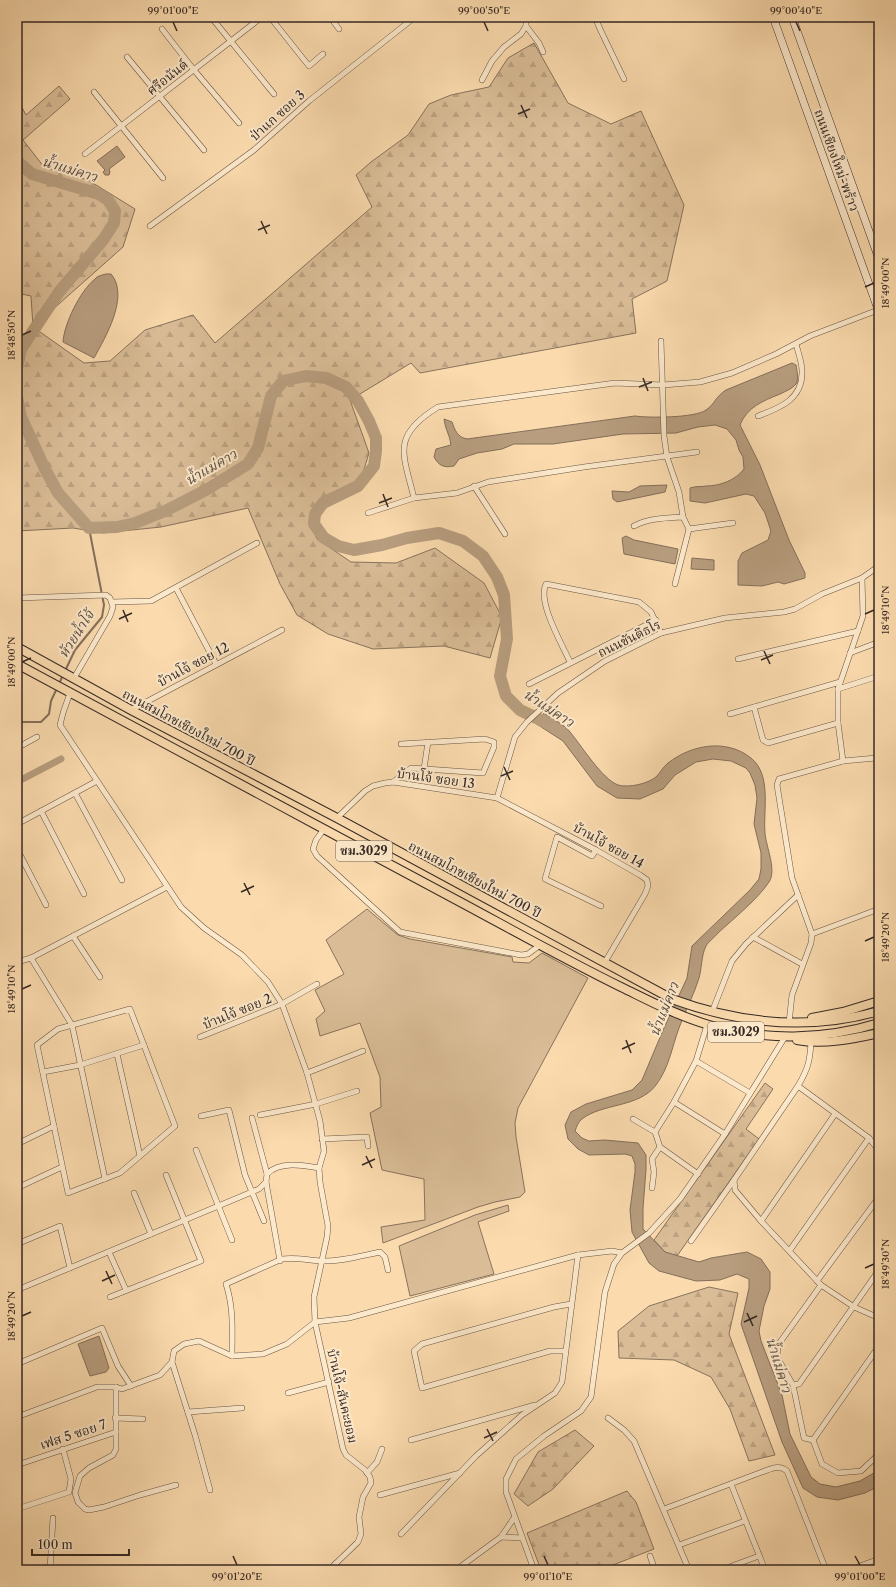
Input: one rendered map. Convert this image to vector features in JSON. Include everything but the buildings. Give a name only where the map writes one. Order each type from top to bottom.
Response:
[{"type":"main road","name":"ถนนเชียงใหม่-พร้าว","points":[[773,17],[879,311]]},
{"type":"main road","name":"ถนนเชียงใหม่-พร้าว","points":[[792,17],[879,259]]},
{"type":"main road","name":"ถนนสมโภชเชียงใหม่ 700 ปี","points":[[17,647],[131,710],[337,818],[672,999],[712,1012],[756,1020],[792,1023],[823,1022],[879,1011]]},
{"type":"main road","name":"ถนนสมโภชเชียงใหม่ 700 ปี","points":[[17,664],[540,945],[668,1010],[707,1024],[744,1033],[785,1037],[839,1032],[879,1023]]},
{"type":"main road","points":[[792,1023],[843,1012],[879,1001]]},
{"type":"main road","points":[[785,1037],[811,1042],[840,1040],[879,1033]]},
{"type":"street","points":[[211,17],[274,94]]},
{"type":"street","name":"ศรีอนันต์","points":[[85,154],[262,17]]},
{"type":"street","points":[[270,17],[309,66],[323,54]]},
{"type":"street","points":[[330,17],[339,29]]},
{"type":"street","points":[[482,80],[492,61],[504,47],[521,34],[526,26],[526,17]]},
{"type":"street","points":[[595,17],[624,79]]},
{"type":"street","name":"ป่าแก ซอย 3","points":[[150,226],[254,150],[309,101],[413,18]]},
{"type":"street","points":[[526,26],[539,43],[543,52]]},
{"type":"street","points":[[162,29],[238,123]]},
{"type":"street","points":[[127,57],[204,150]]},
{"type":"street","points":[[94,92],[163,178]]},
{"type":"street","points":[[414,498],[403,451],[405,442],[412,427],[424,416],[438,407],[614,383],[663,385],[700,382],[732,373],[776,354],[810,336],[879,311]]},
{"type":"street","points":[[661,341],[664,436],[667,457],[679,492],[683,517],[688,529],[675,584]]},
{"type":"street","points":[[758,416],[779,408],[791,401],[797,392],[802,379],[802,370],[796,344]]},
{"type":"street","points":[[368,513],[414,498],[456,493],[488,482],[696,452]]},
{"type":"street","points":[[474,486],[504,534]]},
{"type":"street","points":[[634,526],[642,522],[660,518],[683,517]]},
{"type":"street","points":[[688,529],[733,523]]},
{"type":"street","points":[[112,602],[150,601],[257,543]]},
{"type":"street","name":"ถนนขันติธโร","points":[[497,798],[515,737],[527,722],[558,693],[605,661],[661,633],[725,618],[784,612],[796,609],[822,594],[862,578],[879,566]]},
{"type":"street","points":[[843,761],[838,723],[838,689],[863,616],[864,607],[862,578]]},
{"type":"street","points":[[570,662],[547,613],[543,590],[546,584],[639,602],[652,612],[661,633]]},
{"type":"street","points":[[176,588],[216,664]]},
{"type":"street","points":[[17,598],[98,595],[106,595],[110,598],[113,607],[110,616],[72,677]]},
{"type":"street","points":[[529,684],[656,620]]},
{"type":"street","name":"บ้านโจ้ ซอย 12","points":[[131,710],[282,630]]},
{"type":"street","points":[[738,660],[858,631]]},
{"type":"street","points":[[850,653],[879,642]]},
{"type":"street","points":[[838,689],[879,676]]},
{"type":"street","points":[[730,714],[840,682]]},
{"type":"street","name":"บ้านโจ้-สันคะยอม","points":[[70,693],[60,725],[167,887],[181,907],[204,928],[242,955],[268,982],[282,1004],[307,1073],[316,1104],[324,1151],[319,1168],[328,1226],[328,1237],[321,1261],[314,1297],[316,1322],[343,1449],[346,1455],[367,1473]]},
{"type":"street","points":[[754,707],[763,740],[768,743],[838,723]]},
{"type":"street","points":[[17,748],[37,737]]},
{"type":"street","points":[[392,782],[411,768],[483,773],[494,748],[494,742],[485,738],[400,744]]},
{"type":"street","points":[[424,769],[428,742]]},
{"type":"street","points":[[792,1023],[792,996],[802,964],[811,943],[812,934],[790,867],[777,785],[779,779],[843,761],[876,758],[879,756]]},
{"type":"street","points":[[17,824],[97,781]]},
{"type":"street","name":"บ้านโจ้ ซอย 13","points":[[337,818],[365,791],[373,786],[392,782],[497,798]]},
{"type":"street","points":[[75,793],[122,880]]},
{"type":"street","name":"บ้านโจ้ ซอย 14","points":[[497,798],[596,850],[647,880],[648,886],[645,894],[605,962]]},
{"type":"street","points":[[41,811],[84,894]]},
{"type":"street","points":[[324,829],[316,840],[313,849],[316,856],[400,932],[520,956],[528,954],[540,945]]},
{"type":"street","points":[[596,850],[592,856],[557,837],[545,879],[601,906]]},
{"type":"street","points":[[17,849],[46,905]]},
{"type":"street","points":[[17,955],[19,962],[31,958],[167,887]]},
{"type":"street","points":[[712,1012],[732,961],[753,937],[798,895]]},
{"type":"street","points":[[812,934],[879,909]]},
{"type":"street","points":[[73,936],[100,977]]},
{"type":"street","points":[[753,937],[802,964]]},
{"type":"street","points":[[31,958],[72,1025],[104,1179]]},
{"type":"street","name":"บ้านโจ้ ซอย 2","points":[[200,1038],[282,1004],[317,984]]},
{"type":"street","points":[[130,1009],[175,1126],[120,1173],[68,1193],[37,1044],[58,1029],[72,1025],[130,1009]]},
{"type":"street","points":[[655,1132],[674,1102],[696,1062],[707,1024]]},
{"type":"street","points":[[534,1570],[514,1518],[506,1492],[506,1479],[516,1459],[544,1436],[581,1411],[591,1397],[605,1292],[614,1264],[622,1253],[649,1233],[680,1199],[725,1134],[785,1037]]},
{"type":"street","points":[[691,1241],[798,1086],[807,1070],[810,1059],[811,1042]]},
{"type":"street","points":[[42,1072],[80,1065],[144,1045]]},
{"type":"street","points":[[307,1073],[363,1051]]},
{"type":"street","points":[[117,1054],[140,1156]]},
{"type":"street","points":[[696,1062],[750,1093]]},
{"type":"street","points":[[798,1086],[869,1138],[879,1151]]},
{"type":"street","points":[[260,1115],[316,1104],[356,1091]]},
{"type":"street","points":[[674,1102],[725,1134]]},
{"type":"street","points":[[201,1116],[229,1110],[245,1175],[264,1220]]},
{"type":"street","points":[[761,1221],[835,1114]]},
{"type":"street","points":[[252,1118],[267,1174],[266,1182],[280,1261]]},
{"type":"street","points":[[634,1119],[655,1132],[660,1147],[698,1174]]},
{"type":"street","points":[[17,1144],[54,1126]]},
{"type":"street","points":[[322,1139],[367,1137],[368,1146]]},
{"type":"street","points":[[790,1250],[869,1138]]},
{"type":"street","points":[[652,1188],[654,1172],[652,1159],[660,1147]]},
{"type":"street","points":[[196,1150],[232,1240]]},
{"type":"street","points":[[267,1174],[272,1169],[288,1166],[319,1168]]},
{"type":"street","points":[[17,1188],[62,1167]]},
{"type":"street","points":[[110,1296],[201,1260],[166,1175]]},
{"type":"street","points":[[734,1180],[735,1190],[761,1221],[790,1250],[821,1285],[854,1307],[879,1318]]},
{"type":"street","points":[[17,1290],[259,1189],[266,1182]]},
{"type":"street","points":[[134,1193],[151,1234]]},
{"type":"street","points":[[817,1281],[879,1197]]},
{"type":"street","points":[[17,1244],[60,1226],[70,1268]]},
{"type":"street","points":[[210,1490],[172,1362],[174,1351],[184,1344],[199,1341],[232,1356],[263,1354],[287,1344],[316,1322],[349,1318],[578,1254],[612,1251],[622,1253]]},
{"type":"street","points":[[109,1252],[126,1290]]},
{"type":"street","points":[[232,1356],[233,1310],[226,1284],[290,1258],[321,1261],[350,1259],[380,1252],[385,1257],[388,1270]]},
{"type":"street","points":[[402,1534],[476,1456],[522,1415],[555,1393],[562,1382],[578,1254]]},
{"type":"street","points":[[793,1385],[799,1384],[879,1270]]},
{"type":"street","points":[[813,1440],[804,1438],[793,1385],[777,1357],[778,1345],[821,1285]]},
{"type":"street","points":[[565,1351],[550,1351],[422,1388],[414,1351],[422,1344],[554,1307],[571,1304]]},
{"type":"street","points":[[17,1364],[102,1328],[118,1366],[132,1386]]},
{"type":"street","points":[[813,1440],[879,1346]]},
{"type":"street","points":[[17,1418],[97,1387],[116,1386],[122,1389],[132,1386],[160,1375],[172,1362]]},
{"type":"street","points":[[288,1393],[329,1382]]},
{"type":"street","name":"เฟส 5 ซอย 7","points":[[17,1465],[116,1432],[116,1386]]},
{"type":"street","points":[[411,1440],[542,1403]]},
{"type":"street","points":[[188,1412],[242,1408]]},
{"type":"street","points":[[116,1418],[144,1419]]},
{"type":"street","points":[[608,1418],[624,1430],[634,1441],[690,1570]]},
{"type":"street","points":[[116,1432],[116,1449],[113,1455],[89,1468],[80,1476],[75,1492],[78,1502],[89,1510],[104,1507],[176,1485]]},
{"type":"street","points":[[813,1440],[822,1464],[838,1473],[861,1471],[879,1454]]},
{"type":"street","points":[[17,1509],[69,1492],[72,1480],[63,1449]]},
{"type":"street","points":[[329,1570],[358,1542],[361,1534],[359,1517],[363,1497],[371,1483],[370,1477],[367,1473],[377,1462],[382,1449]]},
{"type":"street","points":[[664,1509],[778,1467],[783,1467],[787,1471],[826,1570]]},
{"type":"street","points":[[380,1495],[460,1473]]},
{"type":"street","points":[[731,1484],[765,1570]]},
{"type":"street","points":[[50,1570],[53,1518]]},
{"type":"street","points":[[456,1570],[501,1537],[514,1518]]},
{"type":"street","points":[[679,1545],[745,1521]]},
{"type":"street","points":[[501,1537],[522,1538]]},
{"type":"street","points":[[650,1556],[655,1570]]},
{"type":"street","points":[[721,1570],[759,1556]]},
{"type":"street","points":[[849,1570],[879,1559]]},
{"type":"green space","points":[[534,43],[568,103],[611,124],[641,111],[684,205],[667,281],[632,299],[636,333],[420,373],[411,363],[350,400],[369,453],[362,476],[348,487],[320,501],[309,520],[317,539],[351,562],[396,563],[435,548],[484,583],[502,617],[490,658],[444,646],[373,649],[328,634],[297,615],[280,584],[248,508],[161,527],[103,533],[73,528],[17,531],[17,353],[33,327],[84,363],[110,361],[145,330],[193,315],[215,343],[372,207],[356,175],[408,135],[429,104],[451,95],[489,87],[508,58]]},
{"type":"green space","points":[[59,86],[70,99],[23,140],[44,167],[88,180],[135,209],[123,247],[33,327],[31,296],[17,293],[17,98],[26,115]]},
{"type":"green space","points":[[367,909],[398,935],[410,939],[512,957],[513,962],[529,963],[542,953],[588,978],[518,1108],[515,1123],[516,1137],[525,1192],[520,1197],[478,1207],[383,1243],[381,1227],[425,1220],[424,1179],[382,1170],[370,1113],[381,1107],[380,1077],[360,1023],[320,1036],[316,1019],[325,1011],[315,990],[344,974],[326,940]]},
{"type":"green space","points":[[765,1083],[773,1089],[746,1129],[759,1139],[677,1256],[665,1252],[654,1240]]},
{"type":"green space","points":[[508,1205],[509,1211],[478,1222],[494,1274],[410,1296],[399,1246],[475,1215]]},
{"type":"green space","points":[[709,1287],[738,1293],[729,1334],[775,1455],[749,1461],[730,1409],[711,1377],[674,1360],[619,1358],[618,1331],[649,1306]]},
{"type":"green space","points":[[575,1430],[594,1446],[553,1489],[528,1506],[514,1494],[538,1452]]},
{"type":"green space","points":[[627,1491],[636,1502],[654,1549],[600,1570],[541,1570],[527,1533]]},
{"type":"shaded area","points":[[117,146],[125,157],[109,169],[109,175],[105,175],[103,172],[105,170],[97,161]]},
{"type":"shaded area","points":[[106,274],[111,274],[116,283],[118,294],[117,305],[114,317],[94,358],[63,342],[64,335],[66,326],[74,308],[84,291],[96,278]]},
{"type":"shaded area","points":[[792,363],[796,365],[798,377],[796,384],[789,390],[756,405],[743,419],[740,425],[760,465],[789,540],[805,573],[805,578],[784,584],[778,582],[762,586],[738,585],[738,561],[742,553],[768,540],[771,531],[765,513],[754,496],[746,494],[705,503],[690,501],[690,488],[722,484],[737,476],[744,469],[743,457],[736,440],[727,429],[715,425],[698,427],[676,433],[623,434],[553,444],[514,444],[502,449],[477,453],[459,459],[454,466],[450,467],[440,464],[434,457],[436,449],[451,445],[444,419],[452,422],[459,435],[467,439],[635,416],[661,417],[692,415],[706,410],[726,390]]},
{"type":"shaded area","points":[[667,485],[665,492],[617,502],[613,499],[612,491],[629,492],[640,486]]},
{"type":"shaded area","points":[[626,536],[634,540],[678,549],[675,564],[624,554],[622,538]]},
{"type":"shaded area","points":[[692,558],[714,560],[714,570],[691,569]]},
{"type":"shaded area","points":[[544,713],[567,729],[605,776],[618,785],[632,786],[648,782],[656,777],[666,765],[677,757],[698,748],[709,746],[731,748],[741,752],[751,758],[758,765],[762,774],[765,793],[765,833],[772,865],[769,882],[752,902],[706,946],[697,984],[679,1028],[667,1065],[656,1085],[640,1098],[590,1114],[580,1121],[575,1131],[582,1138],[589,1141],[605,1140],[638,1143],[646,1155],[643,1229],[665,1252],[699,1262],[711,1258],[747,1252],[761,1259],[770,1272],[770,1289],[764,1306],[759,1331],[761,1341],[782,1395],[790,1434],[811,1477],[820,1484],[836,1487],[860,1481],[879,1470],[879,1486],[865,1493],[838,1500],[817,1497],[803,1488],[782,1442],[741,1324],[749,1288],[749,1279],[737,1274],[720,1280],[696,1281],[659,1271],[649,1263],[632,1232],[630,1210],[635,1164],[632,1156],[625,1154],[589,1155],[578,1149],[568,1139],[565,1125],[571,1112],[586,1104],[632,1090],[642,1080],[687,978],[692,946],[750,890],[759,879],[761,869],[761,853],[754,824],[757,798],[755,785],[746,768],[731,761],[713,759],[696,762],[675,775],[663,789],[640,799],[617,798],[597,786],[563,741],[535,723]]},
{"type":"shaded area","points":[[99,1336],[109,1368],[106,1372],[90,1376],[78,1344]]},
{"type":"waterway","name":"น้ำแม่คาว","points":[[17,161],[32,174],[99,194],[108,200],[115,211],[114,223],[103,240],[59,292],[21,349],[17,368]]},
{"type":"waterway","name":"น้ำแม่คาว","points":[[17,397],[21,417],[58,493],[89,528],[117,527],[135,523],[165,511],[206,490],[248,464],[258,448],[271,396],[283,381],[306,376],[326,378],[346,387],[358,401],[376,438],[374,466],[358,486],[323,503],[315,514],[314,524],[324,538],[338,546],[354,550],[382,545],[407,538],[439,533],[463,541],[483,556],[497,577],[504,595],[507,639],[500,676],[506,696],[520,710],[551,725]]},
{"type":"waterway","name":"ห้วยน้ำโจ้","points":[[65,671],[75,650],[102,617],[104,605],[89,528]]},
{"type":"waterway","name":"ห้วยน้ำโจ้","points":[[59,684],[63,675]]},
{"type":"waterway","name":"ห้วยน้ำโจ้","points":[[17,722],[41,722],[49,714],[51,701],[57,688]]},
{"type":"waterway","points":[[17,782],[61,759]]}]
